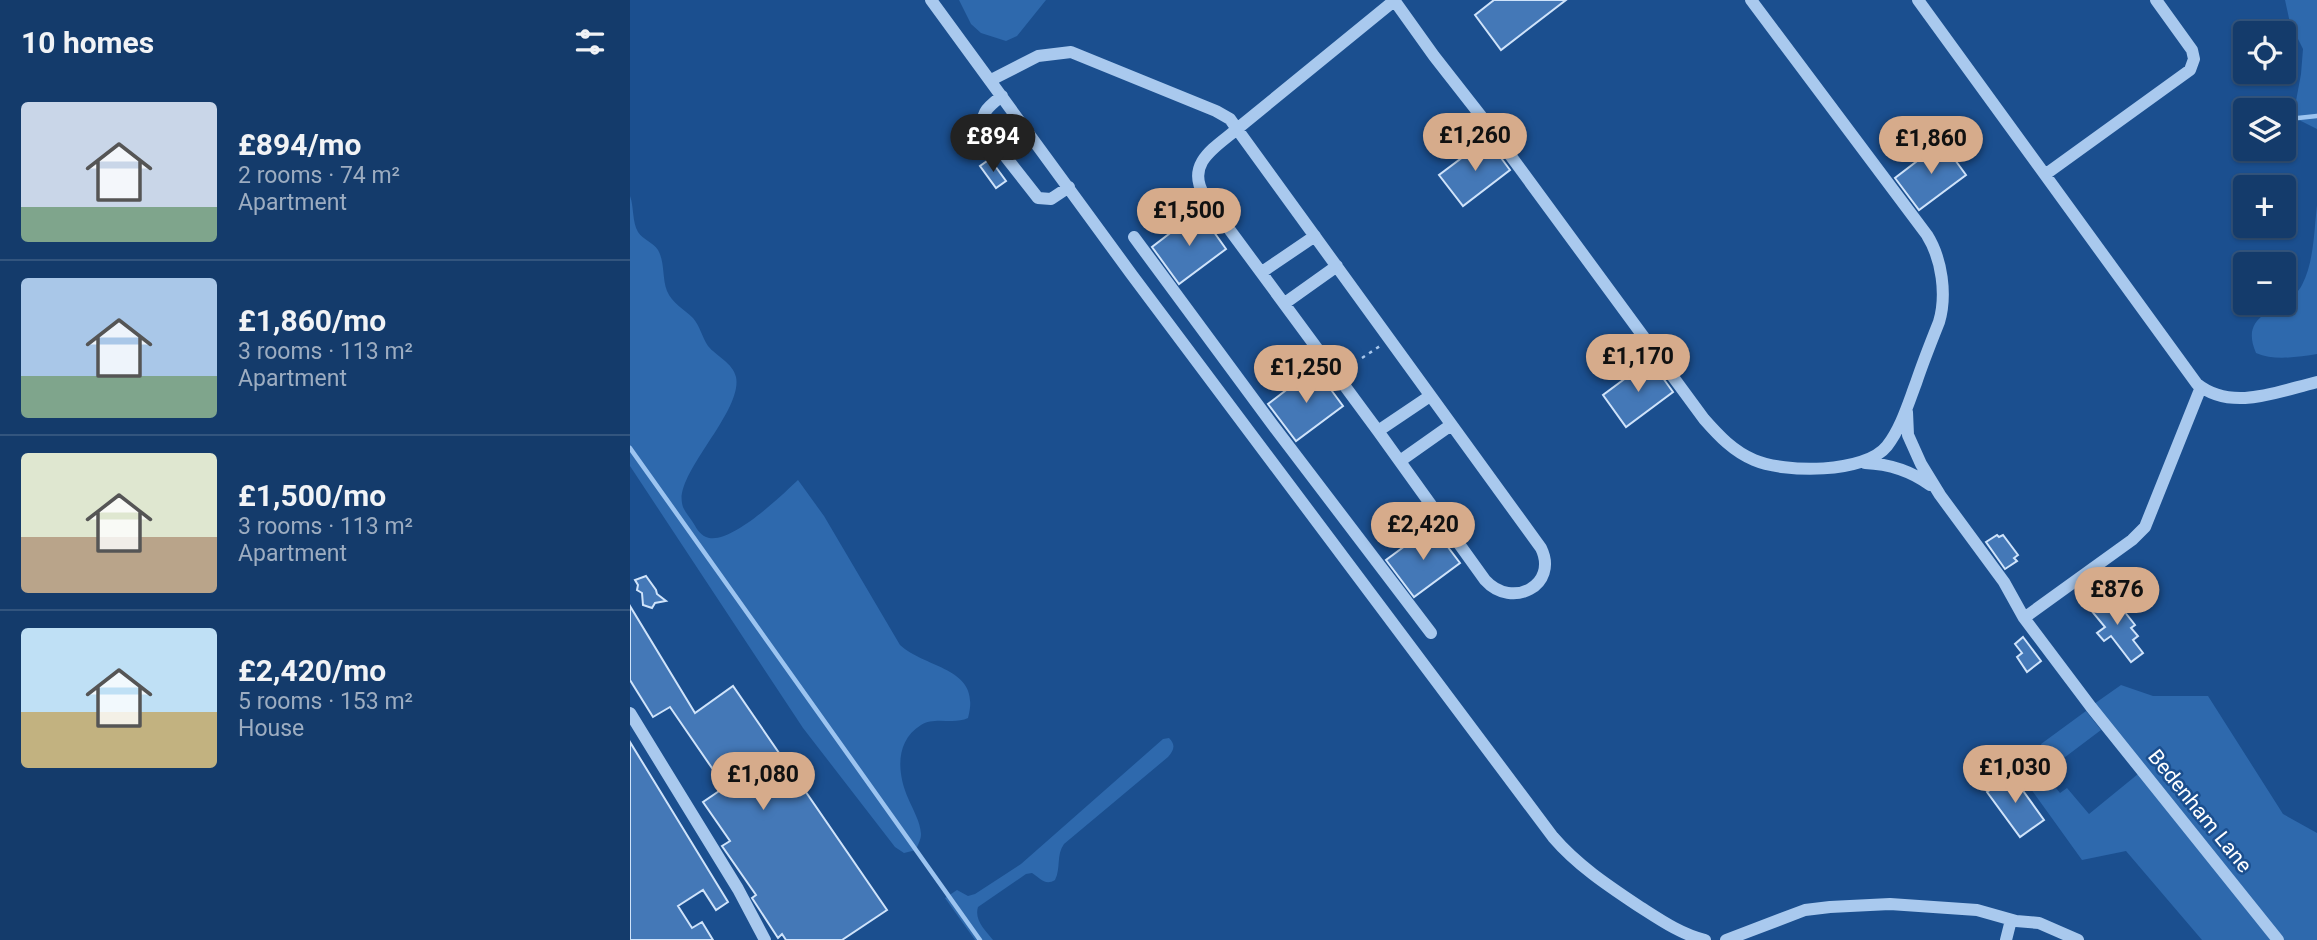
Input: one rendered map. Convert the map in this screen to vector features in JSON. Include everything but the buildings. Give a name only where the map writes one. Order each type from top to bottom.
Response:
[{"type":"street","points":[[931,0],[1553,837],[1576,862],[1603,883],[1672,927],[1705,940]]},
{"type":"street","points":[[990,80],[1038,56],[1071,51],[1221,114],[1237,129],[1544,552],[1543,573],[1539,582],[1530,590],[1522,594],[1496,590],[1199,185],[1198,170],[1203,158],[1237,129],[1395,0],[1719,436],[1747,457],[1777,467],[1880,464],[1909,472],[1922,479],[1940,495]]},
{"type":"street","points":[[1751,0],[1927,235],[1935,250],[1942,288],[1942,310],[1907,405],[1898,428],[1886,447],[1876,457],[1856,463]]},
{"type":"street","points":[[1919,0],[2186,371],[2201,387],[2228,398],[2243,399],[2317,382]]},
{"type":"street","points":[[2046,174],[2192,66],[2192,50],[2155,0]]},
{"type":"street","points":[[1002,96],[988,106],[983,114],[987,133],[1038,198],[1051,199],[1069,187]]},
{"type":"street","points":[[1262,272],[1315,236]]},
{"type":"street","points":[[1134,237],[1431,633]]},
{"type":"street","points":[[1284,303],[1337,267]]},
{"type":"street","points":[[2024,618],[2146,527],[2201,387]]},
{"type":"street","points":[[1378,431],[1430,396]]},
{"type":"street","points":[[1907,405],[1907,429],[1913,448],[1940,495]]},
{"type":"street","points":[[1401,461],[1451,425]]},
{"type":"street","name":"Bedenham Lane","points":[[1940,495],[2000,576],[2024,618],[2091,707],[2278,940]]},
{"type":"street","points":[[630,713],[738,889],[765,940]]},
{"type":"street","points":[[1726,940],[1796,912],[1890,904],[1977,910],[2011,920],[2044,925],[2078,940]]},
{"type":"street","points":[[2006,940],[2011,920]]},
{"type":"path","points":[[1362,358],[1389,339]]},
{"type":"shaded area","points":[[959,0],[1046,0],[1017,36],[1006,41],[981,33],[971,24]]},
{"type":"shaded area","points":[[2285,0],[2317,0],[2317,129],[2296,118],[2303,49],[2296,35],[2296,21],[2290,21]]},
{"type":"shaded area","points":[[630,196],[638,232],[656,247],[660,255],[669,295],[693,318],[708,346],[728,364],[736,377],[730,407],[698,458],[683,490],[683,506],[696,528],[706,537],[716,538],[728,534],[755,518],[798,480],[824,516],[900,645],[950,672],[960,679],[967,689],[970,701],[968,718],[926,722],[906,740],[903,749],[900,768],[904,788],[921,834],[916,850],[904,853],[895,847],[803,728],[630,466]]},
{"type":"shaded area","points":[[2317,205],[2317,354],[2278,358],[2256,353],[2252,339],[2253,328],[2259,319],[2264,315],[2296,315],[2296,293],[2306,276],[2313,246]]},
{"type":"shaded area","points":[[2121,685],[2153,696],[2208,696],[2283,814],[2317,833],[2317,940],[2284,940],[2094,704]]},
{"type":"shaded area","points":[[2086,711],[2101,730],[2044,773],[2060,793],[2067,788],[2089,814],[2138,774],[2271,940],[2202,940],[2126,851],[2082,860],[2018,771],[2043,750],[2041,744]]},
{"type":"shaded area","points":[[1169,738],[1173,748],[1168,757],[1064,844],[1055,880],[1045,882],[1032,873],[1026,874],[978,907],[979,921],[993,940],[975,940],[945,898],[957,890],[968,896],[975,894],[1021,864],[1163,739]]},
{"type":"waterway","points":[[2298,118],[2317,116]]},
{"type":"waterway","points":[[630,448],[980,940]]}]
